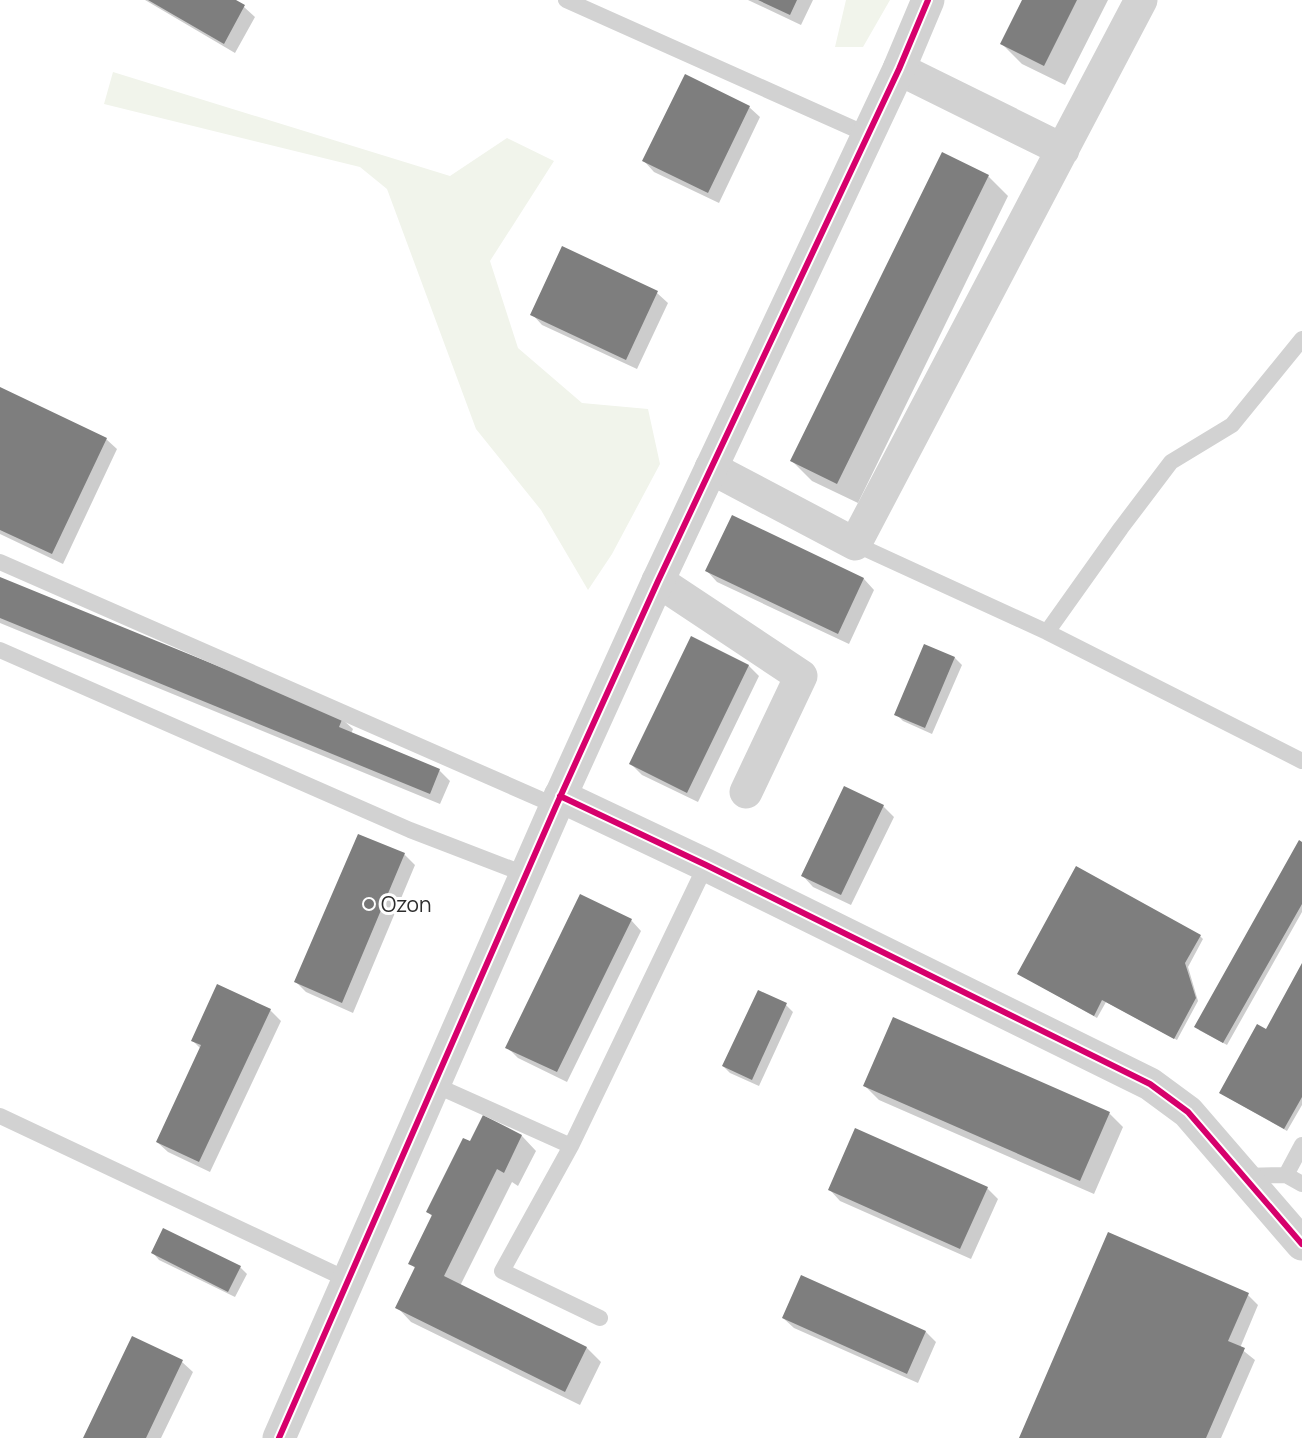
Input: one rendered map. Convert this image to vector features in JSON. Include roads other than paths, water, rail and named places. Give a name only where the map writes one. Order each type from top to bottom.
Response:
[{"type":"street","points":[[279,1438],[558,801],[658,581],[899,69],[928,0]]},
{"type":"street","points":[[711,468],[855,544],[1142,0]]},
{"type":"street","points":[[899,69],[1063,150]]},
{"type":"street","points":[[658,581],[801,676],[746,792]]},
{"type":"street","points":[[558,801],[706,865],[1150,1084],[1188,1112],[1302,1244]]},
{"type":"lane","points":[[566,0],[868,135]]},
{"type":"lane","points":[[1047,632],[1171,462],[1232,425],[1302,339]]},
{"type":"lane","points":[[855,544],[1047,632],[1302,762]]},
{"type":"lane","points":[[0,562],[558,801]]},
{"type":"lane","points":[[0,650],[410,830],[527,875]]},
{"type":"lane","points":[[600,1318],[502,1271],[571,1146],[706,865]]},
{"type":"lane","points":[[435,1085],[571,1146]]},
{"type":"lane","points":[[0,1116],[348,1280]]},
{"type":"lane","points":[[1286,1174],[1302,1145]]},
{"type":"lane","points":[[1243,1176],[1286,1174],[1302,1184]]},
{"type":"place","name":"Ozon","points":[[369,904]]}]
